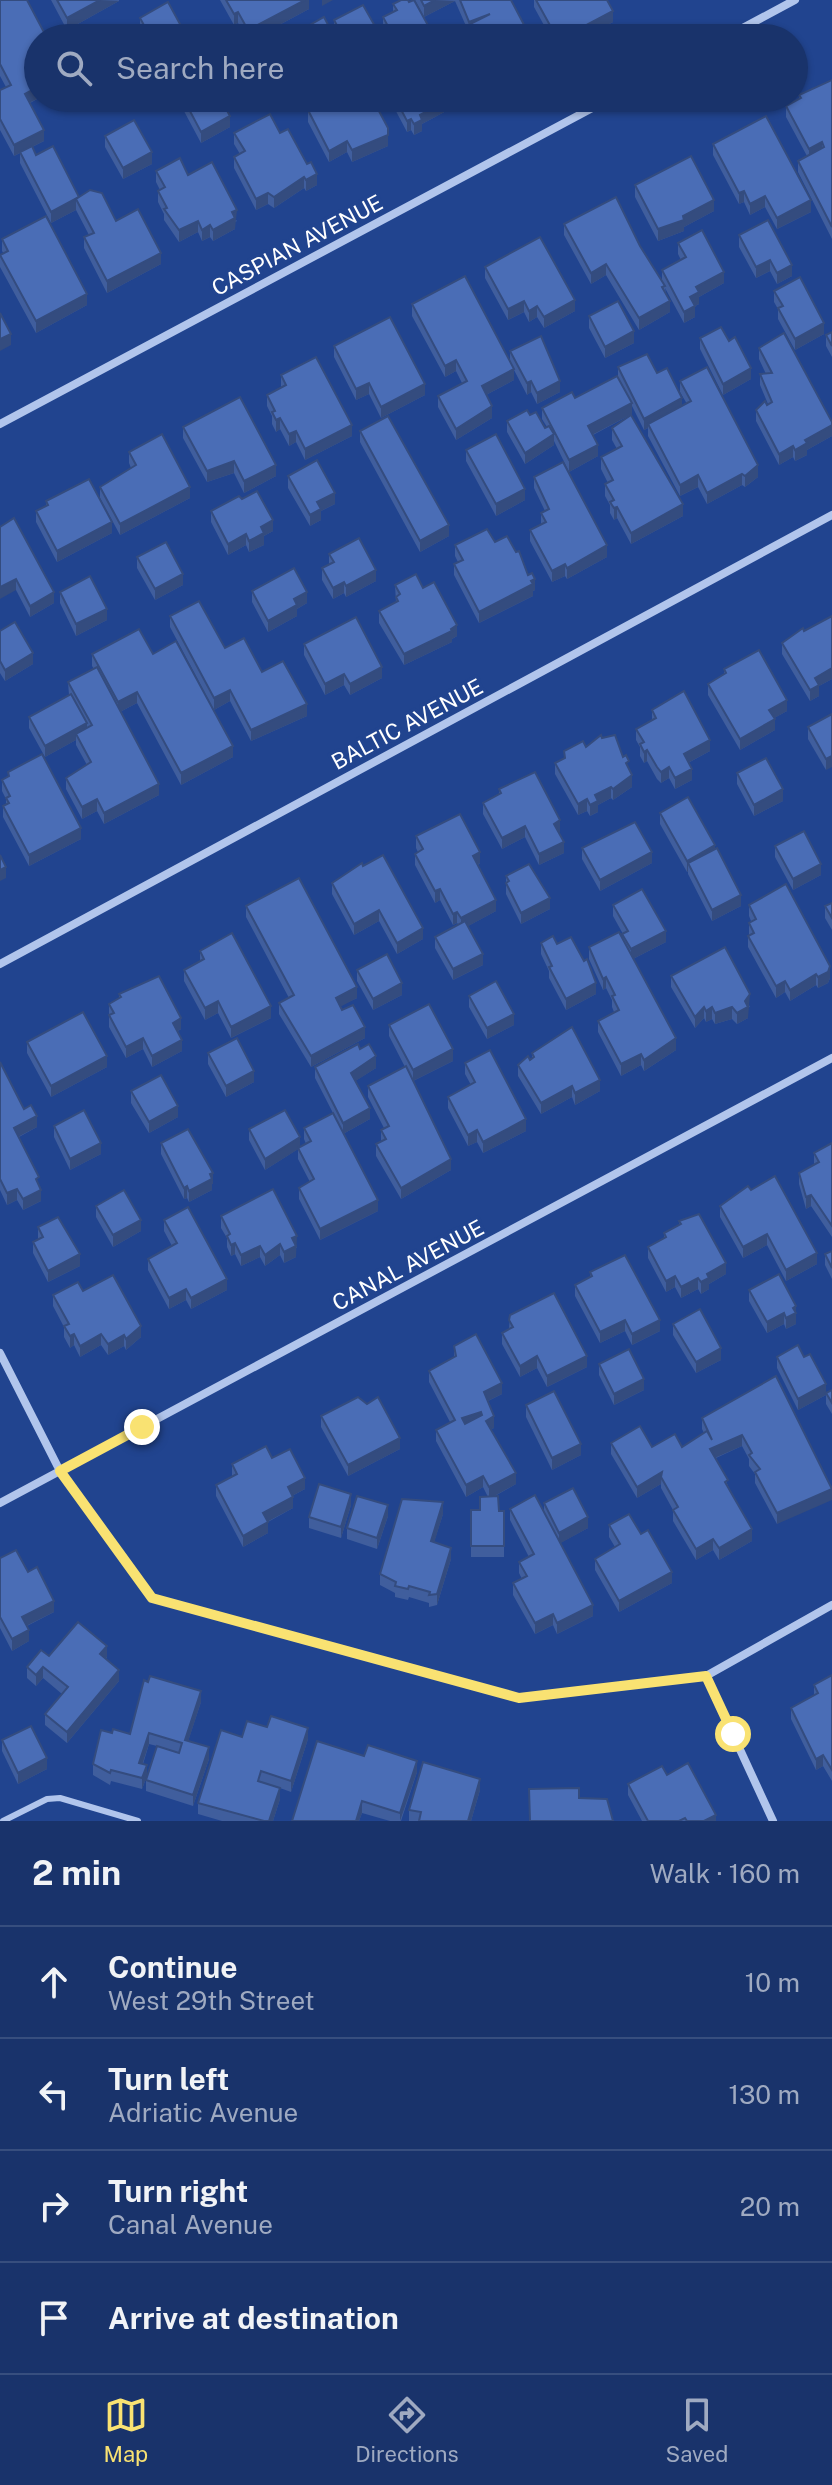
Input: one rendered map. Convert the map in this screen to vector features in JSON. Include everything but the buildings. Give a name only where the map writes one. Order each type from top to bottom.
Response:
[{"type":"street","points":[[750,24],[795,0]]},
{"type":"street","name":"CASPIAN AVENUE","points":[[0,424],[585,112]]},
{"type":"street","name":"BALTIC AVENUE","points":[[0,964],[832,515]]},
{"type":"street","name":"CANAL AVENUE","points":[[0,1503],[832,1058]]},
{"type":"street","points":[[0,1353],[60,1471],[152,1598],[519,1698],[706,1676],[832,1605]]},
{"type":"street","points":[[706,1676],[773,1821]]},
{"type":"lane","points":[[3,1821],[47,1799],[60,1798],[138,1821]]},
{"type":"route","points":[[142,1427],[60,1471],[152,1598],[519,1698],[706,1676],[733,1734]]}]
